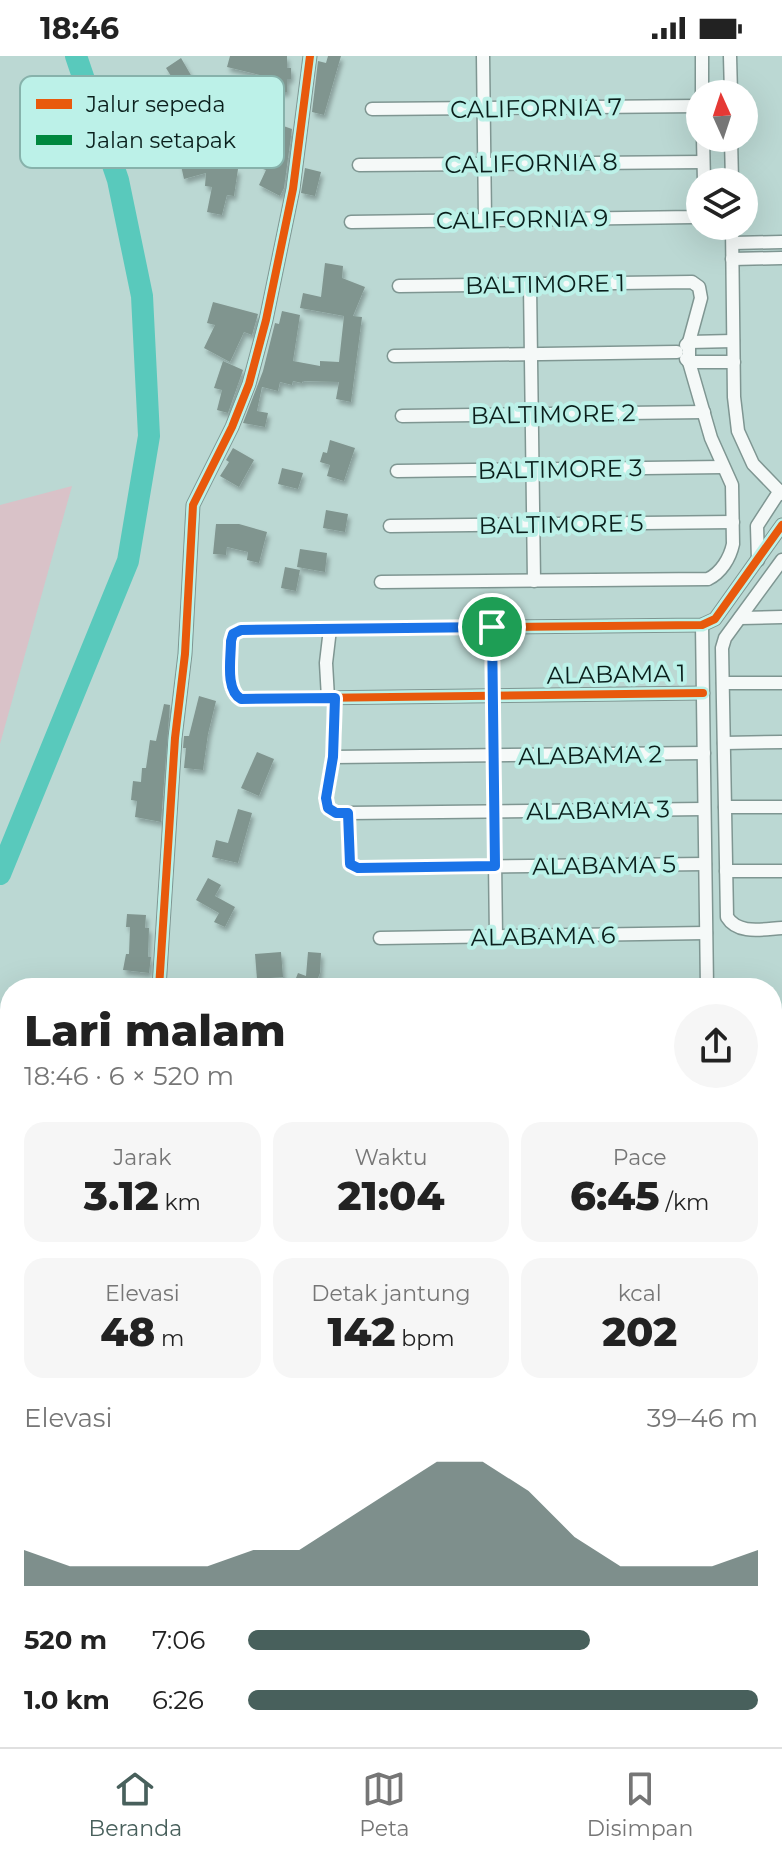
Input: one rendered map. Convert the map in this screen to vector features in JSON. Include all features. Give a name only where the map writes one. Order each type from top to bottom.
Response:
[{"type":"street","points":[[160,978],[175,738],[185,654],[193,505],[232,427],[249,384],[266,320],[293,189],[310,56]]},
{"type":"street","points":[[483,56],[485,220]]},
{"type":"street","points":[[702,56],[702,80]]},
{"type":"street","points":[[730,56],[731,80]]},
{"type":"street","name":"CALIFORNIA 7","points":[[372,109],[686,106]]},
{"type":"street","points":[[703,152],[703,168]]},
{"type":"street","name":"CALIFORNIA 8","points":[[359,165],[703,162]]},
{"type":"street","name":"CALIFORNIA 9","points":[[351,222],[686,215]]},
{"type":"street","points":[[733,240],[734,397],[738,431],[753,464],[781,493],[757,526],[758,560]]},
{"type":"street","points":[[733,243],[782,242]]},
{"type":"street","points":[[732,259],[782,258]]},
{"type":"street","name":"BALTIMORE 1","points":[[399,286],[692,282],[699,287],[701,298],[689,342]]},
{"type":"street","points":[[530,285],[534,581]]},
{"type":"street","points":[[394,356],[677,352],[689,342],[733,341]]},
{"type":"street","points":[[381,582],[708,579],[716,576],[731,553],[732,485],[704,412],[689,362],[689,342]]},
{"type":"street","points":[[677,352],[689,362],[734,362]]},
{"type":"street","name":"BALTIMORE 2","points":[[402,416],[704,412]]},
{"type":"street","name":"BALTIMORE 3","points":[[397,471],[723,467]]},
{"type":"street","name":"BALTIMORE 5","points":[[390,526],[733,522]]},
{"type":"street","points":[[348,813],[336,813],[328,808],[326,798],[333,757],[326,663],[330,629],[702,625],[715,619],[782,525]]},
{"type":"street","points":[[782,560],[725,638],[723,683],[727,917],[732,925],[741,929],[782,928]]},
{"type":"street","points":[[740,618],[782,617]]},
{"type":"street","points":[[702,625],[707,978]]},
{"type":"street","points":[[492,627],[496,937]]},
{"type":"street","name":"ALABAMA 1","points":[[330,629],[241,630],[233,634],[231,688],[235,696],[241,699],[703,693]]},
{"type":"street","points":[[723,683],[782,683]]},
{"type":"street","points":[[724,743],[782,742]]},
{"type":"street","name":"ALABAMA 2","points":[[333,757],[704,753]]},
{"type":"street","points":[[725,807],[782,807]]},
{"type":"street","name":"ALABAMA 3","points":[[348,813],[704,809]]},
{"type":"street","name":"ALABAMA 5","points":[[348,813],[348,856],[350,864],[358,868],[705,864]]},
{"type":"street","points":[[726,871],[782,871]]},
{"type":"street","name":"ALABAMA 6","points":[[380,938],[706,933]]},
{"type":"shaded area","points":[[72,486],[0,744],[0,505]]},
{"type":"building","points":[[230,56],[287,56],[291,79],[287,79],[287,92],[284,92],[284,76],[264,76],[227,67]]},
{"type":"building","points":[[328,56],[341,56],[324,115],[312,112],[318,61],[326,63]]},
{"type":"building","points":[[181,58],[191,76],[171,76],[166,68]]},
{"type":"building","points":[[284,126],[292,129],[284,188],[280,196],[259,185],[266,170],[263,169],[284,168]]},
{"type":"building","points":[[182,168],[238,169],[234,196],[227,195],[222,215],[207,212],[212,187],[205,186],[206,173],[184,179]]},
{"type":"building","points":[[305,168],[321,172],[315,196],[301,193]]},
{"type":"building","points":[[325,263],[343,266],[342,278],[365,287],[353,316],[362,317],[351,402],[336,399],[339,382],[293,381],[292,385],[280,382],[278,391],[262,387],[257,411],[268,413],[265,427],[243,423],[263,371],[275,323],[279,324],[282,311],[300,315],[293,361],[320,366],[320,361],[339,362],[344,316],[300,308],[303,293],[321,297]]},
{"type":"building","points":[[213,302],[258,314],[252,335],[244,332],[230,362],[204,348],[215,325],[207,323]]},
{"type":"building","points":[[223,361],[243,370],[228,413],[217,410],[222,390],[214,388]]},
{"type":"building","points":[[330,440],[355,448],[344,481],[327,476],[330,465],[320,462],[323,452],[327,453]]},
{"type":"building","points":[[233,448],[254,460],[239,487],[220,476]]},
{"type":"building","points":[[282,468],[303,473],[298,489],[278,484]]},
{"type":"building","points":[[326,510],[348,514],[345,532],[323,528]]},
{"type":"building","points":[[216,524],[239,524],[267,532],[259,563],[247,560],[248,552],[227,547],[226,555],[213,554]]},
{"type":"building","points":[[300,549],[327,553],[325,572],[297,567]]},
{"type":"building","points":[[285,567],[300,570],[296,591],[281,588]]},
{"type":"building","points":[[199,696],[216,701],[203,770],[184,768],[184,736],[189,736]]},
{"type":"building","points":[[164,704],[170,705],[161,822],[135,817],[137,801],[131,800],[133,781],[141,782],[142,768],[146,768],[150,740],[156,741]]},
{"type":"building","points":[[257,752],[274,759],[259,796],[241,788]]},
{"type":"building","points":[[238,809],[252,813],[238,863],[212,857],[216,840],[228,843]]},
{"type":"building","points":[[208,878],[221,885],[215,896],[235,907],[225,927],[214,922],[219,913],[196,900]]},
{"type":"building","points":[[127,914],[146,915],[148,957],[151,957],[149,973],[123,970],[126,954],[129,954]]},
{"type":"building","points":[[281,952],[283,977],[257,978],[255,954]]},
{"type":"building","points":[[308,952],[321,953],[318,978],[296,978],[298,973],[306,976]]},
{"type":"waterway","points":[[76,56],[83,76]]},
{"type":"waterway","points":[[0,874],[128,561],[149,436],[142,296],[114,168]]},
{"type":"cycle path","points":[[160,978],[175,738],[185,654],[193,505],[232,427],[249,384],[266,320],[293,189],[310,56]]},
{"type":"cycle path","points":[[703,693],[241,699],[231,682],[231,641],[233,634],[241,630],[702,625],[715,619],[782,525]]},
{"type":"route","points":[[492,627],[495,866],[358,868],[350,864],[348,813],[336,813],[328,808],[326,798],[333,757],[335,698],[241,699],[235,696],[231,688],[233,634],[241,630],[492,627]]}]
